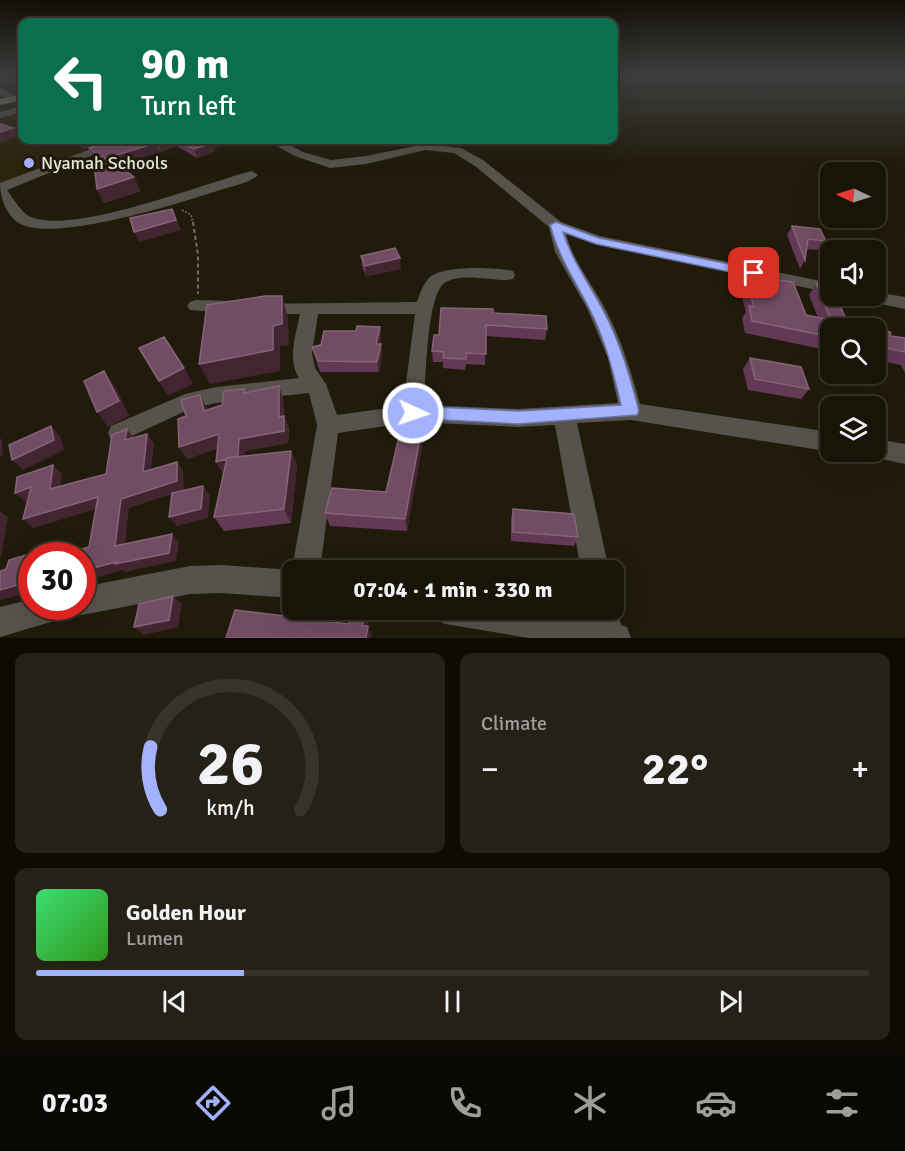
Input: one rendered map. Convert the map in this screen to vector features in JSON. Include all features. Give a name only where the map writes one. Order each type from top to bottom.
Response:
[{"type":"street","points":[[0,115],[18,110]]},
{"type":"street","points":[[114,144],[0,189],[24,220],[35,224],[59,223],[118,214],[170,202],[252,175]]},
{"type":"street","points":[[280,144],[299,154],[330,164],[366,160],[425,147],[457,150],[479,163],[556,225],[596,240],[820,286]]},
{"type":"street","points":[[556,225],[563,252],[597,310],[618,358],[631,411]]},
{"type":"street","points":[[413,413],[424,308],[430,287],[438,278],[507,275]]},
{"type":"street","points":[[886,300],[905,303]]},
{"type":"street","points":[[196,306],[310,309],[424,308]]},
{"type":"street","points":[[308,560],[328,425],[325,406],[316,384],[305,371],[302,353],[310,309]]},
{"type":"street","points":[[118,433],[185,402],[216,395],[316,384]]},
{"type":"street","points":[[328,425],[413,413],[518,418],[631,411],[820,440]]},
{"type":"street","points":[[564,415],[593,560]]},
{"type":"street","points":[[886,451],[905,454]]},
{"type":"street","points":[[96,599],[190,580],[222,579],[282,583]]},
{"type":"street","points":[[0,622],[18,617]]},
{"type":"street","points":[[540,620],[609,628]]},
{"type":"path","points":[[170,202],[191,215],[197,236],[201,267],[196,306]]},
{"type":"shaded area","name":"Nyamah Schools","points":[[18,111],[18,144],[105,144],[0,186],[0,116]]},
{"type":"building","points":[[0,124],[13,128],[0,132]]},
{"type":"building","points":[[100,144],[153,144],[104,159],[89,148]]},
{"type":"building","points":[[184,144],[209,144],[194,149]]},
{"type":"building","points":[[118,165],[134,177],[97,189],[95,172]]},
{"type":"building","points":[[172,209],[176,220],[134,232],[130,218]]},
{"type":"building","points":[[792,226],[820,229],[826,240],[808,239],[805,260]]},
{"type":"building","points":[[395,248],[400,258],[365,266],[361,256]]},
{"type":"building","points":[[745,276],[793,282],[806,315],[821,318],[820,335],[752,321],[749,306],[754,307]]},
{"type":"building","points":[[265,296],[282,296],[282,324],[273,326],[273,350],[199,364],[207,305]]},
{"type":"building","points":[[825,306],[840,306],[845,318],[830,318]]},
{"type":"building","points":[[441,308],[493,309],[493,313],[546,316],[547,329],[486,325],[486,354],[466,353],[466,359],[443,358],[444,352],[432,351],[434,335],[439,335]]},
{"type":"building","points":[[357,326],[380,327],[376,344],[381,344],[377,362],[318,361],[312,347],[321,345],[324,331],[356,331]]},
{"type":"building","points":[[886,331],[890,332],[891,336],[905,338],[905,352],[886,348]]},
{"type":"building","points":[[164,337],[184,368],[159,381],[139,348]]},
{"type":"building","points":[[750,358],[801,367],[809,389],[755,379]]},
{"type":"building","points":[[104,371],[119,401],[97,412],[84,381]]},
{"type":"building","points":[[279,386],[279,417],[284,416],[284,431],[239,439],[238,456],[216,462],[219,434],[179,447],[178,419],[186,416],[181,400],[200,395],[204,411],[222,405],[224,391],[244,389],[244,393]]},
{"type":"building","points":[[402,424],[422,427],[405,519],[325,513],[332,488],[386,492]]},
{"type":"building","points":[[51,426],[54,440],[12,460],[9,445]]},
{"type":"building","points":[[127,429],[125,440],[147,434],[143,472],[177,462],[177,481],[121,499],[115,546],[172,534],[169,553],[96,567],[96,542],[90,542],[98,497],[23,519],[31,487],[15,493],[17,477],[53,465],[50,489],[106,474],[112,435]]},
{"type":"building","points":[[291,451],[284,509],[214,517],[227,458]]},
{"type":"building","points":[[203,486],[201,509],[169,517],[172,493]]},
{"type":"building","points":[[513,509],[574,514],[578,537],[513,532]]},
{"type":"building","points":[[18,557],[18,585],[0,590],[0,571],[6,569],[9,560]]},
{"type":"building","points":[[173,596],[169,620],[134,627],[139,604]]},
{"type":"building","points":[[235,610],[282,616],[282,620],[316,620],[349,624],[350,620],[363,620],[362,626],[368,626],[366,638],[226,638]]},
{"type":"place","name":"Nyamah Schools","points":[[29,163]]},
{"type":"route","points":[[413,413],[518,418],[631,411],[618,358],[597,310],[563,252],[556,225],[596,240],[632,249],[754,273]]}]
